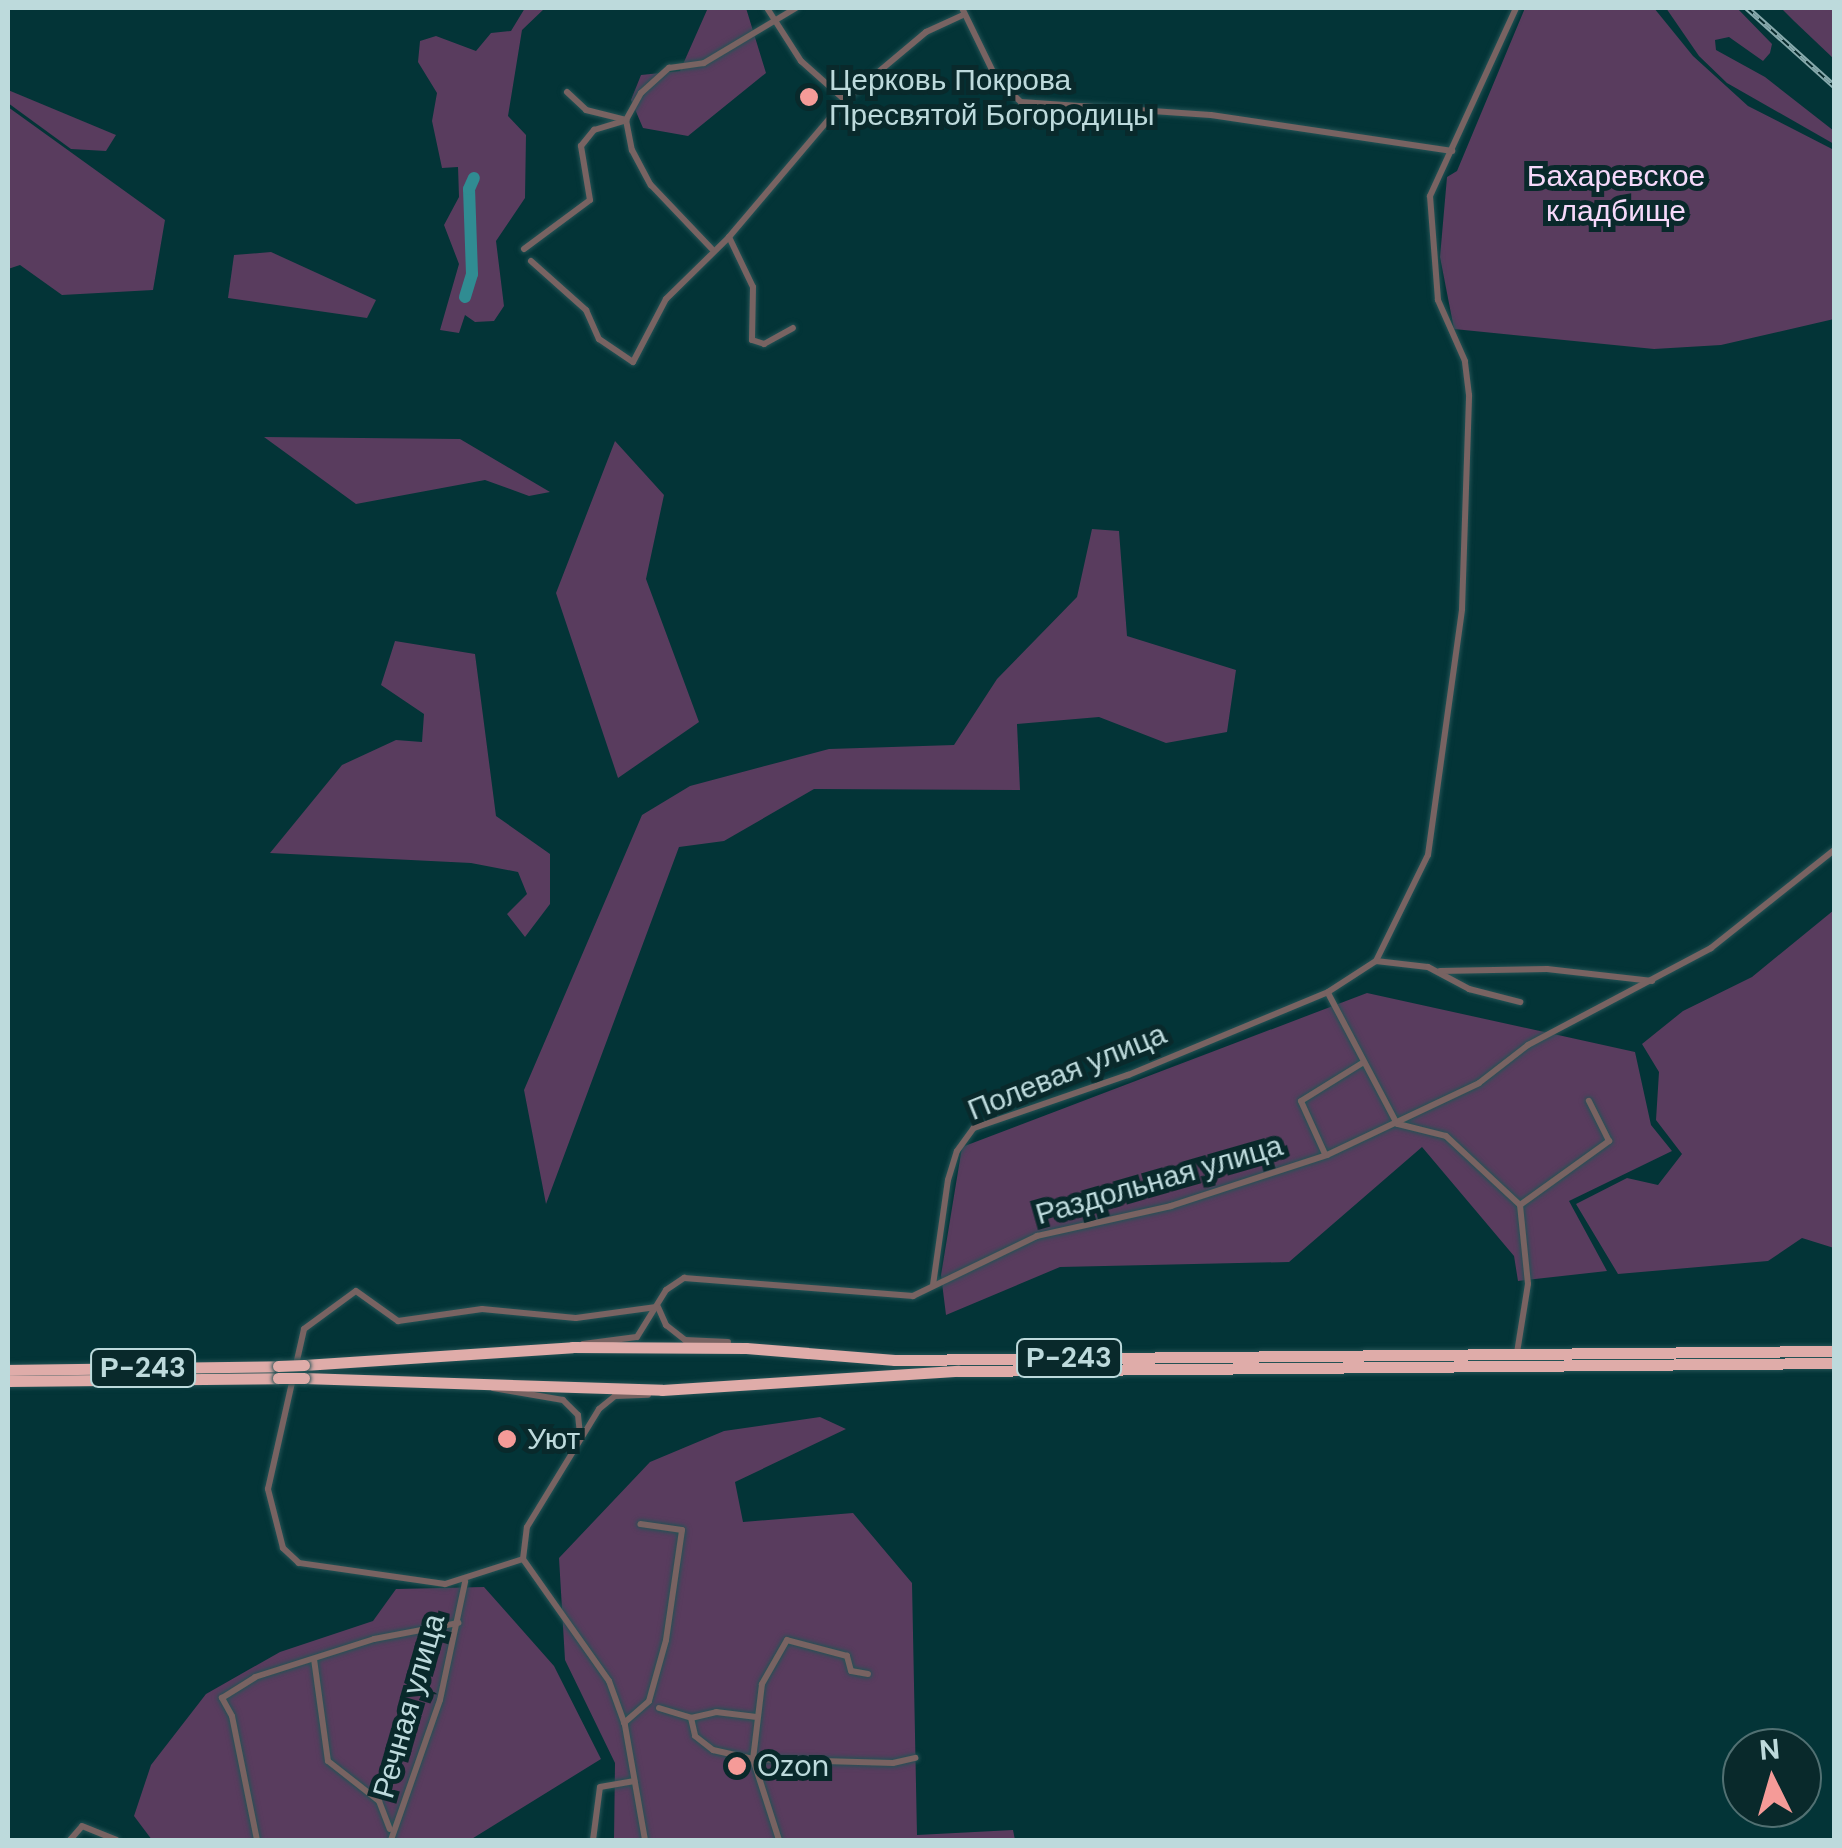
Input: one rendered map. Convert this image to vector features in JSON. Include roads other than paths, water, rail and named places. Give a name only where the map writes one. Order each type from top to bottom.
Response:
[{"type":"highway","name":"Р-243","points":[[8,1382],[304,1371],[572,1348],[746,1348],[894,1360],[1834,1351]]},
{"type":"highway","name":"Р-243","points":[[304,1371],[494,1388],[662,1390],[910,1373],[1834,1363]]},
{"type":"highway","name":"Р-243","points":[[8,1370],[278,1372]]},
{"type":"street","points":[[767,8],[773,23],[801,61],[844,100]]},
{"type":"street","points":[[712,250],[651,185],[632,150],[626,120],[641,94],[669,68],[704,63],[731,41],[796,8]]},
{"type":"street","points":[[1516,8],[1430,196],[1428,235],[1442,314],[1464,361],[1469,394],[1462,609],[1432,838],[1376,961],[1440,971],[1546,969],[1653,981]]},
{"type":"street","points":[[531,261],[586,310],[599,339],[633,362],[666,299],[729,237],[844,100],[926,32],[963,11],[996,78],[1021,102],[1211,115],[1453,152]]},
{"type":"street","points":[[567,92],[586,110],[626,120]]},
{"type":"street","points":[[524,249],[590,200],[580,146],[594,130],[626,120]]},
{"type":"street","points":[[729,237],[754,288],[752,340],[764,344],[793,328]]},
{"type":"street","name":"Раздольная улица","points":[[572,1348],[636,1338],[666,1290],[702,1274],[913,1296],[1037,1236],[1171,1206],[1327,1154],[1397,1124],[1710,948],[1834,850]]},
{"type":"street","name":"Полевая улица","points":[[932,1285],[948,1180],[957,1151],[974,1128],[1328,992],[1376,961]]},
{"type":"street","points":[[1440,971],[1469,989],[1520,1002]]},
{"type":"street","points":[[1328,992],[1397,1124],[1446,1136],[1520,1205],[1528,1284],[1517,1353]]},
{"type":"street","points":[[1327,1154],[1319,1150],[1302,1101],[1364,1062]]},
{"type":"street","points":[[1520,1205],[1609,1140],[1589,1101]]},
{"type":"street","points":[[523,1559],[465,1582],[428,1583],[299,1563],[283,1548],[268,1488],[304,1328],[356,1291],[398,1321],[482,1310],[590,1317],[658,1306],[666,1325],[685,1340],[746,1348]]},
{"type":"street","points":[[494,1388],[563,1400],[578,1415],[580,1436]]},
{"type":"street","points":[[645,1840],[624,1723],[586,1642],[523,1559],[526,1527],[605,1402],[662,1390]]},
{"type":"street","points":[[624,1723],[649,1700],[666,1640],[682,1530],[640,1524]]},
{"type":"street","name":"Речная улица","points":[[390,1840],[391,1830],[407,1808],[458,1623],[465,1582]]},
{"type":"street","points":[[257,1840],[232,1716],[222,1698],[255,1678],[314,1659],[458,1623]]},
{"type":"street","points":[[780,1840],[753,1760],[762,1684],[787,1640],[847,1656],[851,1671],[868,1674]]},
{"type":"street","points":[[314,1659],[328,1761],[379,1802],[391,1830]]},
{"type":"street","points":[[658,1708],[691,1718],[716,1712],[757,1716]]},
{"type":"street","points":[[691,1718],[695,1736],[712,1750],[753,1760],[893,1763],[915,1758]]},
{"type":"street","points":[[593,1840],[600,1787],[634,1781]]},
{"type":"street","points":[[70,1840],[82,1826],[116,1840]]},
{"type":"waterway","points":[[465,297],[472,274],[469,189],[474,178]]},
{"type":"railway","points":[[1747,8],[1834,86]]},
{"type":"place","name":"Церковь Покрова Пресвятой Богородицы","points":[[809,97]]},
{"type":"place","name":"Уют","points":[[507,1439]]},
{"type":"place","name":"Ozon","points":[[737,1766]]},
{"type":"park label","name":"Бахаревское кладбище","points":[[1616,193]]}]
